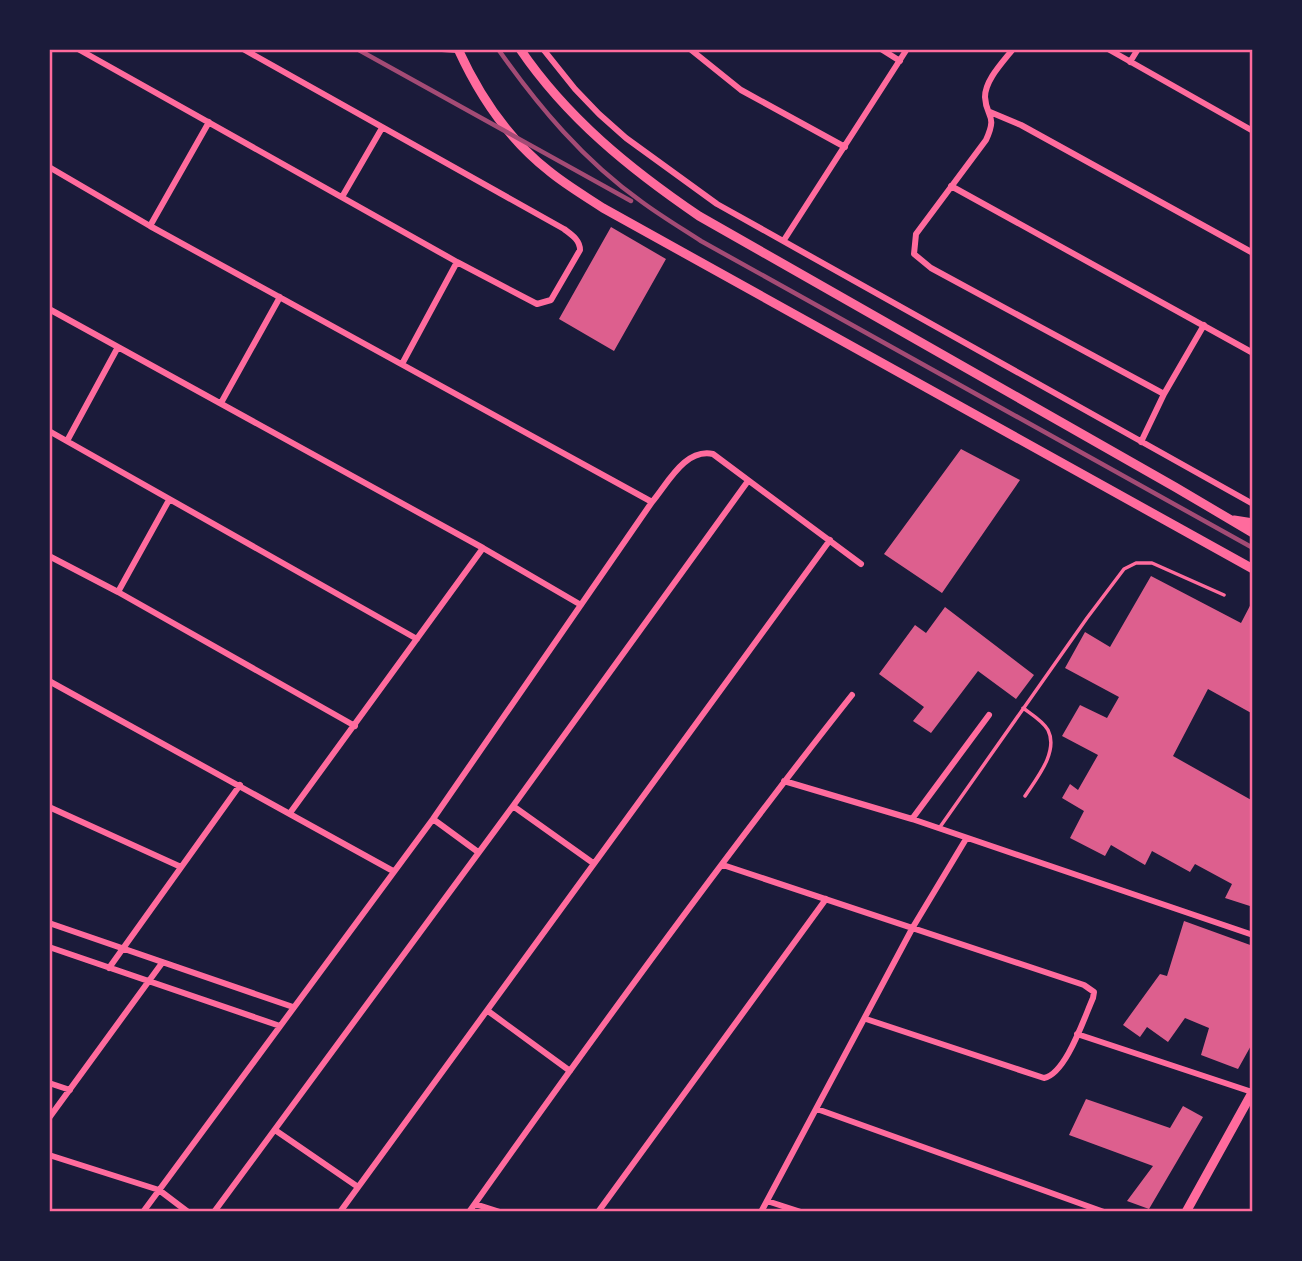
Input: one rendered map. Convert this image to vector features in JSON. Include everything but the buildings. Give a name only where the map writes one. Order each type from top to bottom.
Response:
[{"type":"main road","points":[[520,49],[557,98],[600,142],[649,182],[699,216],[1253,533]]},
{"type":"main road","points":[[458,50],[476,86],[509,134],[548,171],[603,208],[1253,569]]},
{"type":"main road","points":[[1225,518],[1253,523]]},
{"type":"main road","points":[[1186,1212],[1253,1092]]},
{"type":"street","points":[[78,49],[457,262],[537,304],[551,300],[580,250],[580,244],[564,229],[243,49]]},
{"type":"street","points":[[442,49],[458,50]]},
{"type":"street","points":[[543,49],[575,89],[626,138],[717,204],[1253,504]]},
{"type":"street","points":[[690,49],[741,90],[845,147]]},
{"type":"street","points":[[881,49],[900,61]]},
{"type":"street","points":[[783,240],[907,49]]},
{"type":"street","points":[[1013,49],[987,88],[985,99],[992,127],[986,140],[916,234],[914,254],[931,268],[1164,394]]},
{"type":"street","points":[[1108,49],[1253,131]]},
{"type":"street","points":[[1130,62],[1138,49]]},
{"type":"street","points":[[990,112],[1031,130],[1253,253]]},
{"type":"street","points":[[150,226],[209,122]]},
{"type":"street","points":[[342,197],[382,128]]},
{"type":"street","points":[[49,167],[150,226],[652,502]]},
{"type":"street","points":[[951,186],[1253,353]]},
{"type":"street","points":[[402,364],[457,262]]},
{"type":"street","points":[[221,403],[280,297]]},
{"type":"street","points":[[49,309],[483,548],[580,605]]},
{"type":"street","points":[[1141,442],[1164,394],[1203,325]]},
{"type":"street","points":[[67,441],[118,347]]},
{"type":"street","points":[[49,431],[417,639]]},
{"type":"street","points":[[142,1212],[433,819],[652,502],[687,459],[696,453],[713,454],[861,564]]},
{"type":"street","points":[[214,1212],[748,481]]},
{"type":"street","points":[[118,592],[169,500]]},
{"type":"street","points":[[340,1212],[830,540]]},
{"type":"street","points":[[290,814],[483,548]]},
{"type":"street","points":[[49,556],[355,726]]},
{"type":"street","points":[[49,681],[393,871]]},
{"type":"street","points":[[469,1212],[784,781],[852,695]]},
{"type":"street","points":[[912,819],[989,715]]},
{"type":"street","points":[[784,781],[912,819],[1253,935]]},
{"type":"street","points":[[109,968],[240,785]]},
{"type":"street","points":[[513,806],[593,863]]},
{"type":"street","points":[[49,807],[181,867]]},
{"type":"street","points":[[433,819],[478,852]]},
{"type":"street","points":[[761,1212],[913,927],[966,839]]},
{"type":"street","points":[[723,865],[1084,985],[1094,992],[1077,1034],[1057,1072],[1044,1078],[866,1019]]},
{"type":"street","points":[[598,1212],[826,899]]},
{"type":"street","points":[[49,923],[293,1007]]},
{"type":"street","points":[[49,947],[279,1026]]},
{"type":"street","points":[[49,1118],[162,963]]},
{"type":"street","points":[[488,1011],[570,1071]]},
{"type":"street","points":[[1077,1034],[1253,1092]]},
{"type":"street","points":[[49,1083],[70,1090]]},
{"type":"street","points":[[817,1109],[1104,1212]]},
{"type":"street","points":[[275,1130],[358,1188]]},
{"type":"street","points":[[49,1155],[159,1190],[188,1212]]},
{"type":"street","points":[[767,1201],[801,1212]]},
{"type":"street","points":[[475,1204],[499,1212]]},
{"type":"lane","points":[[939,829],[1124,569],[1136,564],[1152,563],[1224,595]]},
{"type":"lane","points":[[1023,708],[1049,731],[1050,740],[1047,761],[1025,796]]},
{"type":"railway","points":[[357,49],[631,201]]},
{"type":"railway","points":[[498,49],[546,112],[581,151],[621,186],[664,217],[701,241],[1253,548]]}]
